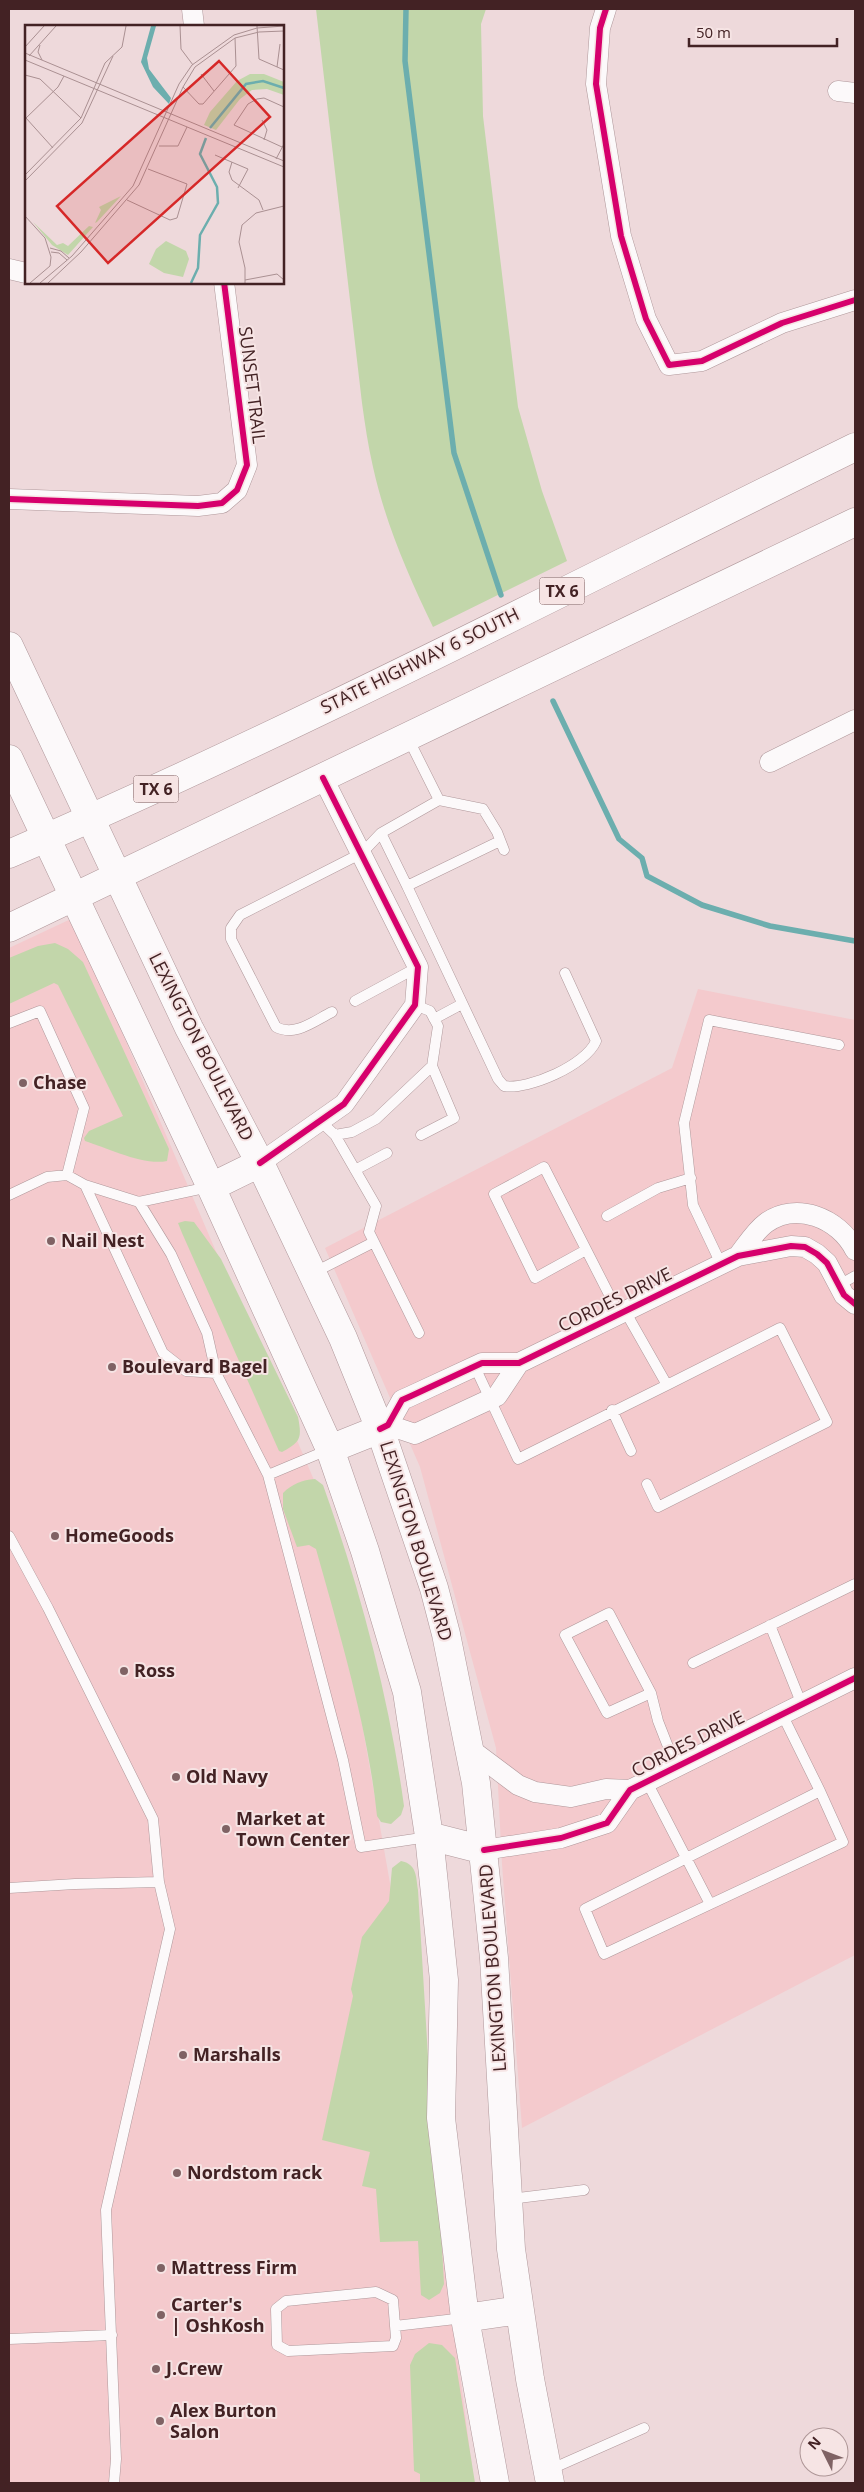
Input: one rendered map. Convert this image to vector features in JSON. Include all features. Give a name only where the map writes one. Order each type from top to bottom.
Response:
[{"type":"main road","name":"STATE HIGHWAY 6 SOUTH","points":[[9,854],[91,819],[408,668],[855,446]]},
{"type":"main road","points":[[9,928],[855,522]]},
{"type":"main road","name":"LEXINGTON BOULEVARD","points":[[9,646],[188,1028],[260,1163],[384,1427],[434,1588],[446,1634],[470,1749],[484,1850],[494,1958],[507,2200],[519,2310],[548,2477]]},
{"type":"main road","points":[[9,759],[211,1187],[330,1449],[365,1551],[407,1692],[429,1836],[444,1980],[441,2118],[466,2318],[495,2483]]},
{"type":"main road","points":[[211,1187],[260,1163]]},
{"type":"main road","points":[[330,1449],[384,1427]]},
{"type":"main road","points":[[429,1836],[484,1850]]},
{"type":"main road","points":[[466,2318],[519,2310]]},
{"type":"street","points":[[192,9],[194,25]]},
{"type":"street","points":[[606,9],[600,28],[596,84],[621,236],[646,319],[668,366],[702,361],[782,323],[855,300]]},
{"type":"street","points":[[9,268],[25,273]]},
{"type":"street","name":"SUNSET TRAIL","points":[[9,499],[198,506],[222,503],[236,490],[248,465],[224,284]]},
{"type":"street","points":[[770,762],[855,720]]},
{"type":"street","points":[[260,1163],[344,1104],[415,1005],[418,968],[323,778]]},
{"type":"street","name":"CORDES DRIVE","points":[[730,1260],[766,1223],[789,1213],[802,1213],[826,1220],[846,1236],[855,1250]]},
{"type":"street","name":"CORDES DRIVE","points":[[519,1364],[497,1396],[415,1434],[384,1427],[402,1400],[482,1363],[519,1364],[730,1260],[791,1246],[805,1248],[817,1254],[847,1281],[844,1295],[855,1304]]},
{"type":"street","name":"CORDES DRIVE","points":[[470,1749],[518,1786],[535,1792],[571,1797],[606,1789],[638,1786],[855,1678]]},
{"type":"street","name":"CORDES DRIVE","points":[[484,1850],[561,1838],[607,1823],[638,1786]]},
{"type":"lane","points":[[408,737],[439,800]]},
{"type":"lane","points":[[332,1012],[295,1030],[285,1032],[276,1027],[249,978],[231,938],[231,928],[235,920],[240,915],[362,853],[380,833],[439,800],[483,809],[502,846],[407,886]]},
{"type":"lane","points":[[380,833],[498,1079],[504,1086],[514,1088],[538,1082],[584,1057],[593,1048],[596,1041],[564,973]]},
{"type":"lane","points":[[355,1001],[418,968]]},
{"type":"lane","points":[[434,1019],[462,1004]]},
{"type":"lane","points":[[415,1005],[430,1011],[438,1026],[432,1066],[454,1118],[421,1135]]},
{"type":"lane","points":[[9,1023],[40,1011],[84,1108],[67,1175]]},
{"type":"lane","points":[[730,1260],[693,1205],[692,1178],[684,1123],[709,1020],[839,1045]]},
{"type":"lane","points":[[335,1135],[352,1132],[376,1119],[432,1066]]},
{"type":"lane","points":[[319,1120],[335,1135],[376,1206],[369,1232],[419,1333]]},
{"type":"lane","points":[[355,1170],[388,1153]]},
{"type":"lane","points":[[586,1250],[535,1278],[494,1194],[544,1168],[586,1250],[622,1313],[667,1385]]},
{"type":"lane","points":[[9,1195],[46,1177],[67,1175],[85,1186],[138,1202],[211,1187]]},
{"type":"lane","points":[[607,1216],[658,1188],[692,1178]]},
{"type":"lane","points":[[85,1186],[163,1353],[186,1371],[216,1373]]},
{"type":"lane","points":[[138,1202],[171,1254],[207,1333],[216,1373],[268,1476],[343,1760],[361,1848],[429,1836]]},
{"type":"lane","points":[[312,1273],[374,1242]]},
{"type":"lane","points":[[475,1366],[518,1459],[612,1410],[667,1385],[780,1328],[827,1422],[658,1507],[647,1484]]},
{"type":"lane","points":[[612,1410],[631,1451]]},
{"type":"lane","points":[[268,1476],[330,1449]]},
{"type":"lane","points":[[9,1536],[48,1608],[153,1819],[159,1882],[170,1930],[106,2210],[116,2459],[114,2483]]},
{"type":"lane","points":[[693,1663],[855,1584]]},
{"type":"lane","points":[[651,1693],[607,1713],[565,1635],[609,1613],[651,1693],[658,1721],[676,1767]]},
{"type":"lane","points":[[770,1625],[802,1705]]},
{"type":"lane","points":[[782,1714],[820,1791],[843,1842],[604,1954],[585,1909],[820,1791]]},
{"type":"lane","points":[[638,1786],[687,1859],[710,1904]]},
{"type":"lane","points":[[9,1888],[159,1882]]},
{"type":"lane","points":[[507,2200],[584,2190]]},
{"type":"lane","points":[[376,2292],[393,2300],[395,2326],[396,2338],[393,2346],[385,2348],[288,2351],[277,2346],[276,2309],[286,2301],[376,2292]]},
{"type":"lane","points":[[395,2326],[466,2318]]},
{"type":"lane","points":[[9,2339],[112,2335]]},
{"type":"lane","points":[[548,2477],[644,2428]]},
{"type":"shaded area","points":[[73,918],[323,1501],[415,2026],[474,2483],[9,2483],[9,948]]},
{"type":"shaded area","points":[[698,989],[855,1020],[855,1955],[522,2128],[502,1864],[496,1748],[420,1467],[325,1248],[672,1068]]},
{"type":"green space","points":[[316,9],[486,9],[481,24],[483,116],[518,407],[542,491],[567,561],[433,627],[406,568],[391,528],[378,488],[370,451],[362,403]]},
{"type":"green space","points":[[55,943],[68,949],[83,962],[169,1149],[167,1161],[158,1162],[137,1159],[85,1141],[84,1138],[89,1131],[123,1116],[58,985],[54,983],[9,1004],[9,958],[38,946]]},
{"type":"green space","points":[[185,1221],[194,1222],[221,1259],[298,1417],[299,1439],[282,1452],[279,1451],[182,1233],[178,1223]]},
{"type":"green space","points":[[315,1479],[323,1485],[349,1563],[382,1684],[404,1806],[401,1815],[391,1824],[381,1822],[377,1816],[373,1783],[360,1716],[316,1549],[309,1545],[297,1547],[283,1509],[283,1493],[298,1483]]},
{"type":"green space","points":[[401,1861],[413,1868],[418,1890],[433,2140],[440,2210],[444,2284],[440,2293],[429,2300],[421,2295],[418,2241],[380,2242],[376,2189],[362,2186],[370,2152],[322,2140],[353,1996],[351,1989],[362,1937],[389,1901],[392,1868]]},
{"type":"green space","points":[[429,2343],[442,2345],[455,2358],[475,2483],[420,2483],[420,2474],[414,2471],[410,2365],[415,2354]]},
{"type":"waterway","points":[[406,9],[405,61],[454,453],[501,595]]},
{"type":"waterway","points":[[553,701],[619,839],[642,858],[647,876],[702,905],[770,926],[855,941]]},
{"type":"cycle path","points":[[606,9],[600,28],[596,84],[621,236],[646,319],[669,365],[702,361],[782,323],[855,300]]},
{"type":"cycle path","points":[[9,499],[198,506],[222,503],[237,490],[247,465],[224,284]]},
{"type":"cycle path","points":[[260,1163],[344,1104],[415,1005],[418,967],[323,778]]},
{"type":"cycle path","points":[[380,1429],[388,1425],[402,1400],[482,1363],[519,1363],[738,1256],[791,1246],[805,1247],[827,1263],[844,1295],[855,1304]]},
{"type":"cycle path","points":[[484,1850],[561,1838],[607,1823],[630,1790],[855,1678]]},
{"type":"place","name":"Chase","points":[[23,1083]]},
{"type":"place","name":"Nail Nest","points":[[51,1241]]},
{"type":"place","name":"Boulevard Bagel","points":[[112,1367]]},
{"type":"place","name":"HomeGoods","points":[[55,1536]]},
{"type":"place","name":"Ross","points":[[124,1671]]},
{"type":"place","name":"Old Navy","points":[[176,1777]]},
{"type":"place","name":"Market at Town Center","points":[[226,1829]]},
{"type":"place","name":"Marshalls","points":[[183,2055]]},
{"type":"place","name":"Nordstom rack","points":[[177,2173]]},
{"type":"place","name":"Mattress Firm","points":[[161,2268]]},
{"type":"place","name":"Carter's | OshKosh","points":[[161,2315]]},
{"type":"place","name":"J.Crew","points":[[156,2369]]},
{"type":"place","name":"Alex Burton Salon","points":[[160,2421]]}]
